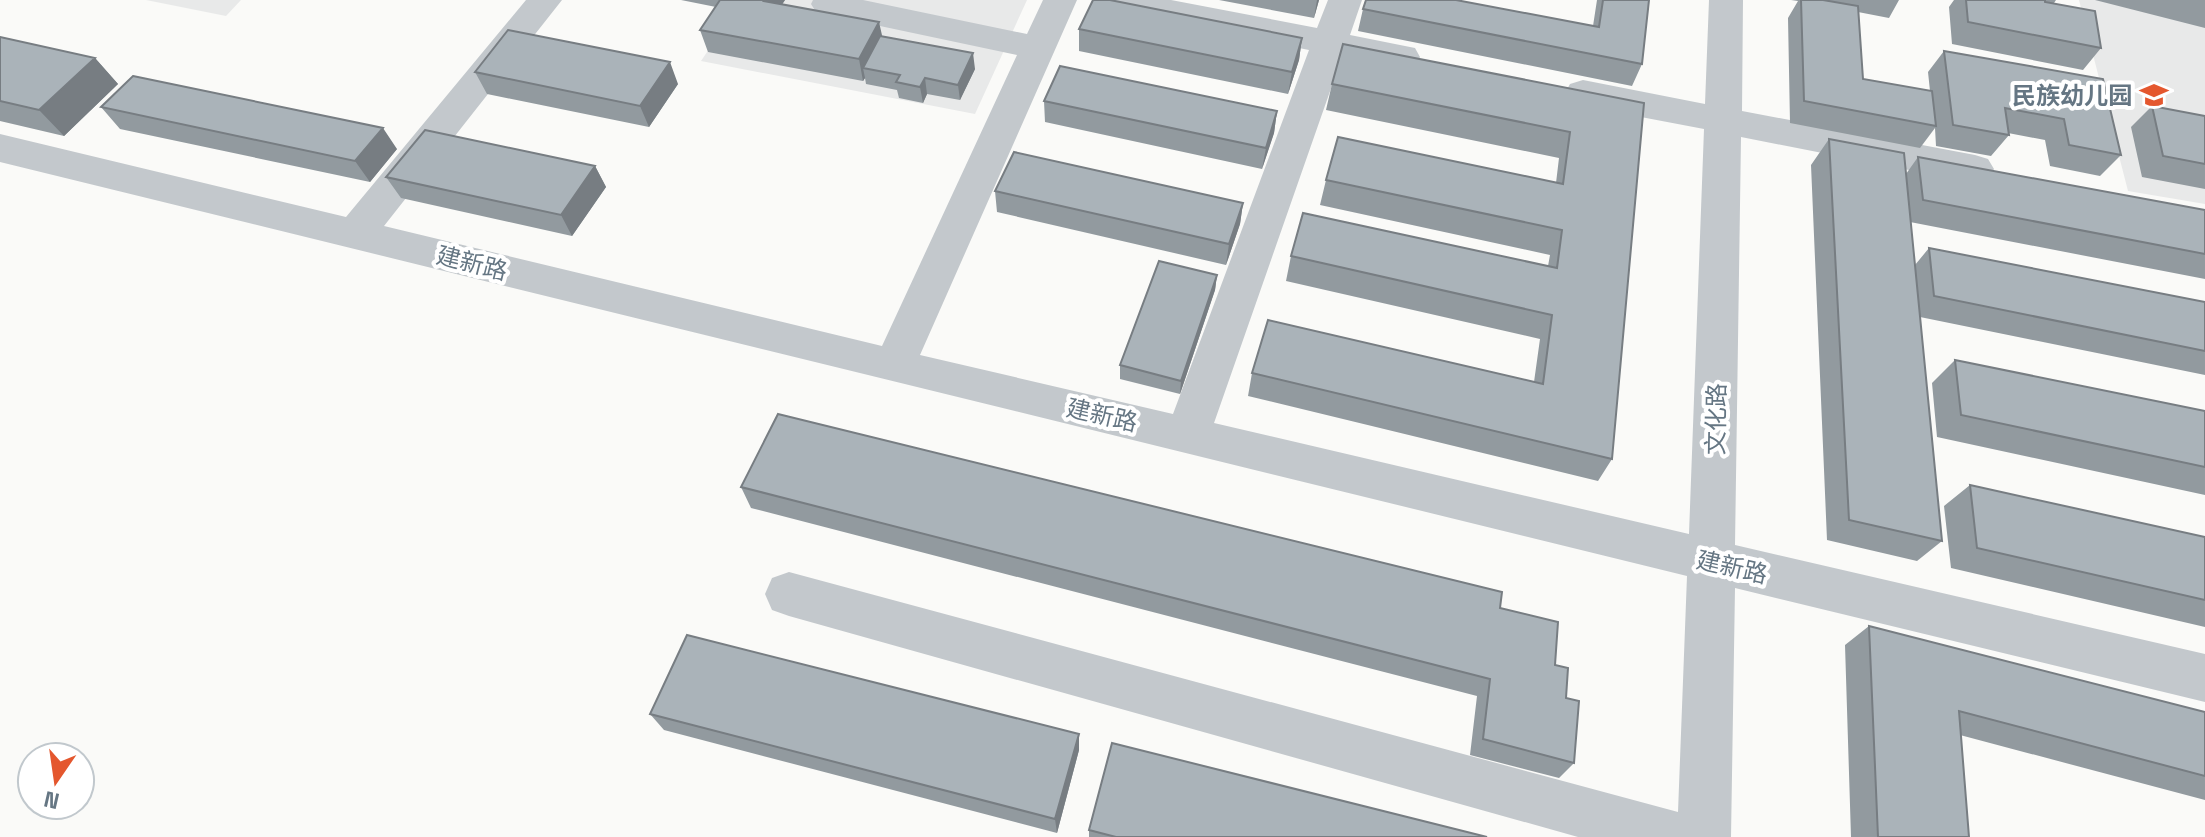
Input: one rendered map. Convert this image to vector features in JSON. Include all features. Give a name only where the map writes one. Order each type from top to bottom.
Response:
[{"type":"street","points":[[355,234],[545,0]]},
{"type":"street","points":[[894,366],[1060,0]]},
{"type":"street","points":[[1114,0],[1436,64]]},
{"type":"street","points":[[1187,436],[1345,0]]},
{"type":"street","name":"文化路","points":[[1704,837],[1726,0]]},
{"type":"street","points":[[828,4],[1039,48]]},
{"type":"street","points":[[1557,88],[2003,175]]},
{"type":"street","name":"建新路","points":[[0,148],[1713,563],[2205,678]]},
{"type":"street","points":[[789,594],[1674,837]]},
{"type":"shaded area","points":[[146,0],[241,0],[226,16]]},
{"type":"shaded area","points":[[742,0],[1027,0],[975,114],[701,61]]},
{"type":"shaded area","name":"民族幼儿园","points":[[2079,0],[2205,0],[2205,204],[2128,191]]},
{"type":"building","points":[[720,0],[765,0],[879,22],[859,59],[700,30]]},
{"type":"building","points":[[1093,0],[1110,0],[1302,38],[1292,72],[1079,29]]},
{"type":"building","points":[[1366,0],[1456,0],[1599,27],[1603,0],[1649,0],[1642,64],[1363,9]]},
{"type":"building","points":[[1801,0],[1858,6],[1863,79],[1932,91],[1936,126],[1804,101]]},
{"type":"building","points":[[1966,0],[2045,0],[2095,11],[2101,48],[1968,22]]},
{"type":"building","points":[[508,30],[670,62],[640,106],[475,72]]},
{"type":"building","points":[[880,36],[973,53],[958,85],[925,78],[920,87],[896,82],[900,75],[863,68]]},
{"type":"building","points":[[0,37],[95,58],[39,110],[0,101]]},
{"type":"building","points":[[1343,44],[1644,103],[1612,459],[1252,373],[1268,320],[1543,384],[1552,315],[1291,256],[1303,213],[1557,268],[1562,230],[1326,180],[1338,137],[1563,184],[1570,132],[1332,84]]},
{"type":"building","points":[[1944,51],[2103,79],[2121,155],[2069,145],[2064,119],[2005,108],[2009,135],[1953,125]]},
{"type":"building","points":[[1060,66],[1277,111],[1266,148],[1044,101]]},
{"type":"building","points":[[133,76],[383,128],[355,161],[101,107]]},
{"type":"building","points":[[2152,106],[2205,116],[2205,164],[2163,156]]},
{"type":"building","points":[[425,130],[595,166],[561,215],[386,177]]},
{"type":"building","points":[[1829,139],[1904,153],[1942,541],[1849,520]]},
{"type":"building","points":[[1014,152],[1243,203],[1229,244],[995,191]]},
{"type":"building","points":[[1918,157],[2205,210],[2205,254],[1923,200]]},
{"type":"building","points":[[1929,248],[2205,302],[2205,351],[1934,296]]},
{"type":"building","points":[[1159,261],[1217,275],[1181,381],[1120,365]]},
{"type":"building","points":[[1955,360],[2205,411],[2205,467],[1961,415]]},
{"type":"building","points":[[778,414],[1502,592],[1500,608],[1558,622],[1555,665],[1568,668],[1566,698],[1579,701],[1574,763],[1483,739],[1490,679],[741,487]]},
{"type":"building","points":[[1970,485],[2205,537],[2205,600],[1977,548]]},
{"type":"building","points":[[1869,626],[2205,712],[2205,776],[1959,711],[1969,837],[1878,837]]},
{"type":"building","points":[[687,635],[1079,734],[1055,819],[650,714]]},
{"type":"building","points":[[1112,743],[1487,837],[1116,837],[1089,830]]},
{"type":"place","name":"民族幼儿园","points":[[2154,95]]}]
